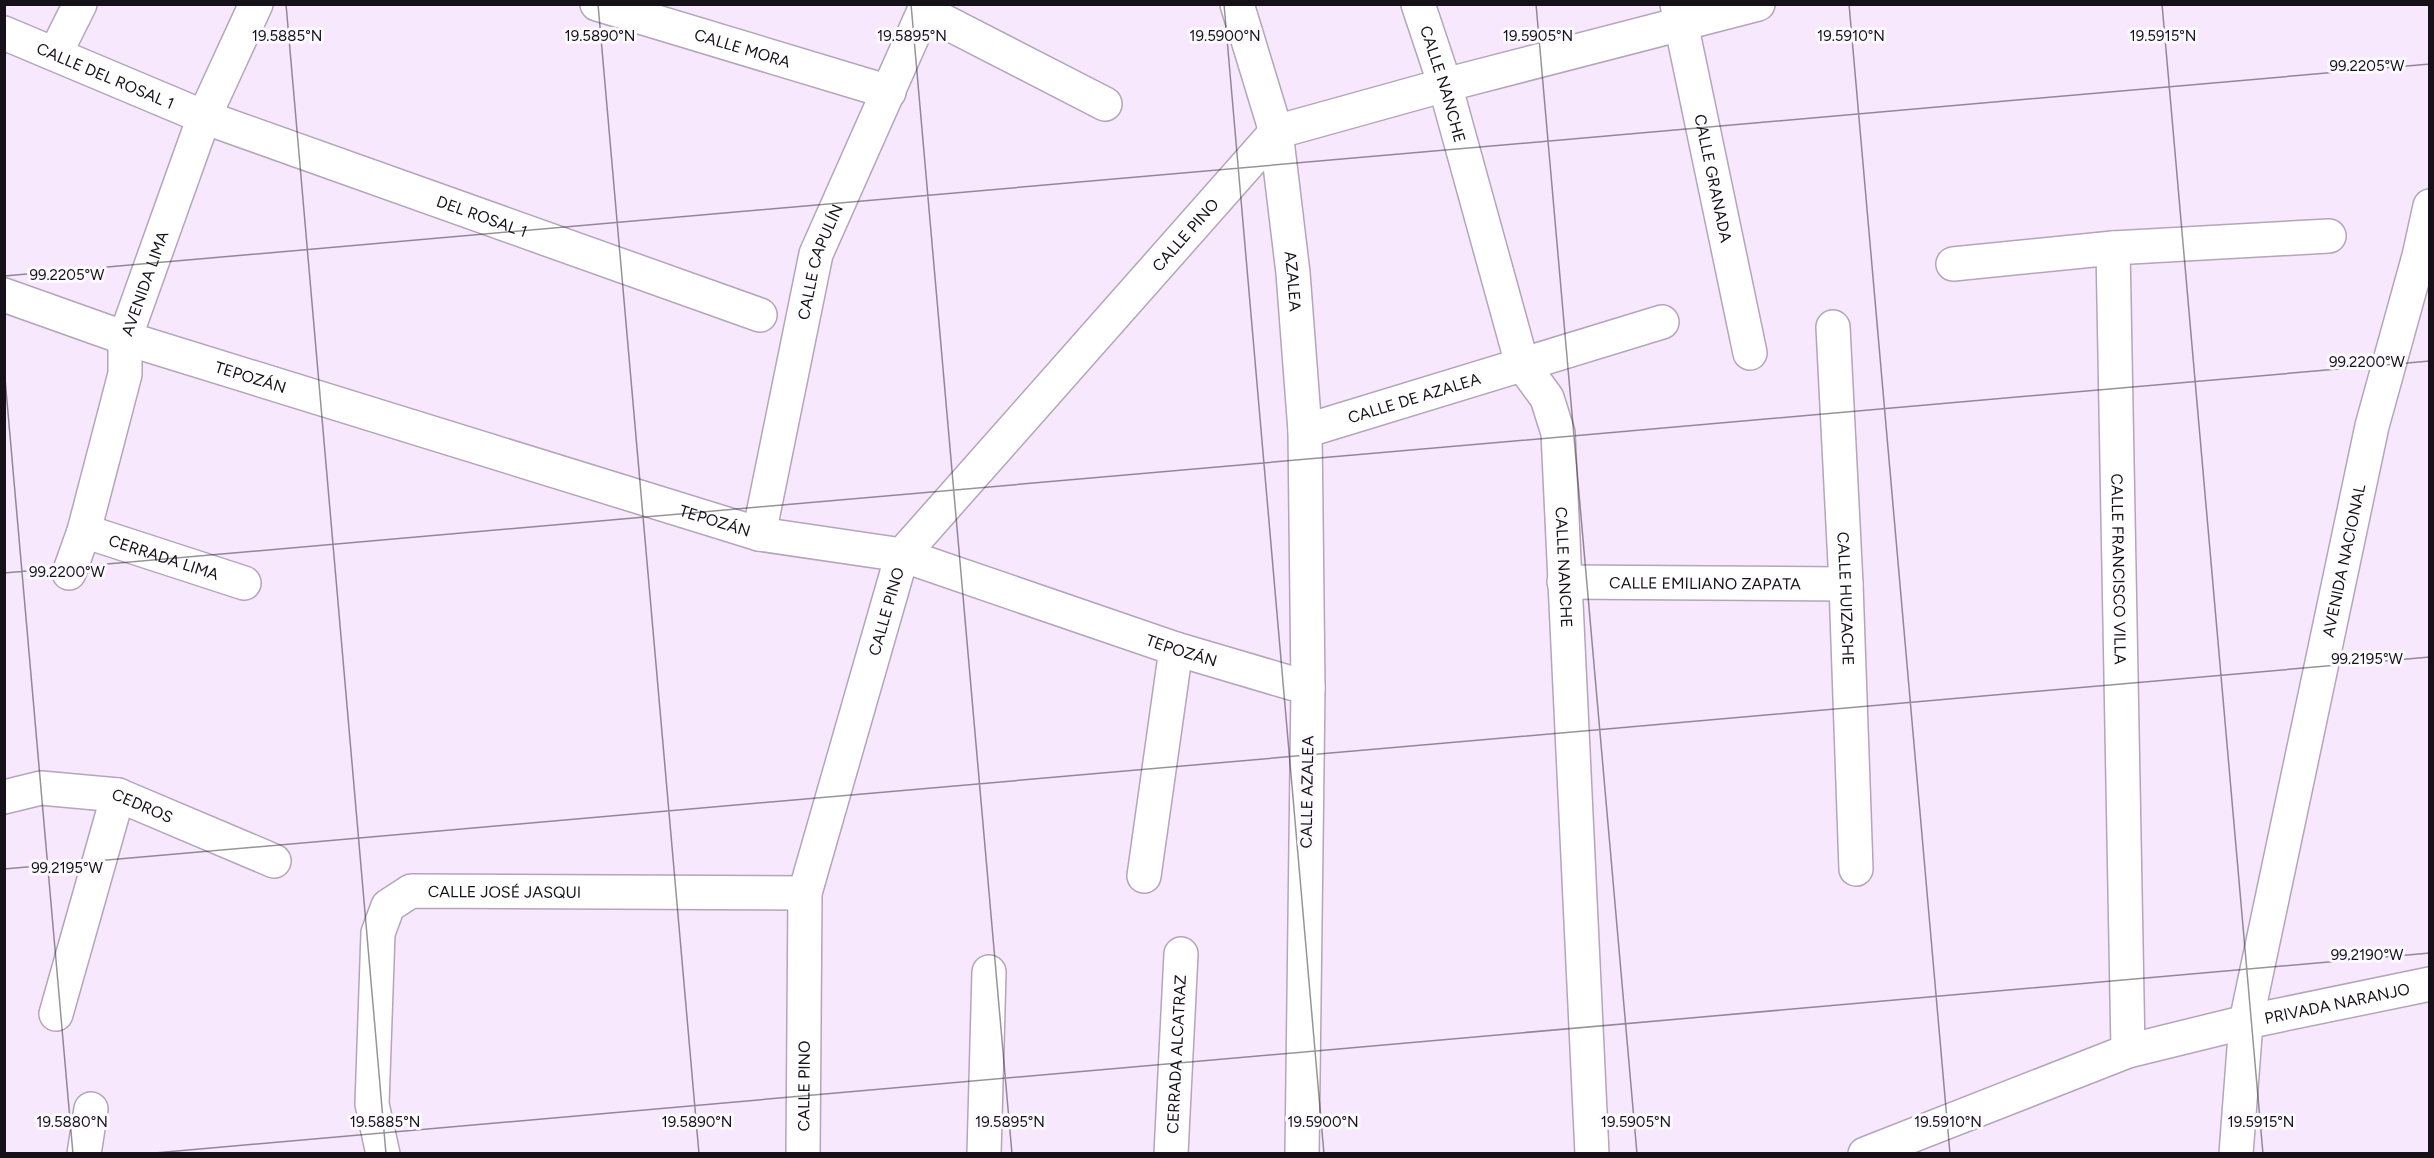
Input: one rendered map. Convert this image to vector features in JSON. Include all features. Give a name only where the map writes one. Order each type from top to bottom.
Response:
[{"type":"street","points":[[55,54],[80,4]]},
{"type":"street","name":"AVENIDA LIMA","points":[[69,573],[84,531],[124,374],[125,338],[204,117],[256,4]]},
{"type":"street","name":"CALLE MORA","points":[[597,4],[889,92]]},
{"type":"street","name":"AZALEA","points":[[1237,4],[1276,132],[1293,273],[1305,430]]},
{"type":"street","name":"CALLE NANCHE","points":[[1418,4],[1445,85],[1522,364],[1546,398],[1558,433],[1592,1154]]},
{"type":"street","points":[[1276,132],[1445,85],[1679,15],[1758,4]]},
{"type":"street","points":[[926,8],[1105,104]]},
{"type":"street","name":"CALLE CAPULÍN","points":[[759,534],[816,254],[926,8]]},
{"type":"street","name":"CALLE GRANADA","points":[[1679,15],[1750,352]]},
{"type":"street","name":"CALLE DEL ROSAL 1","points":[[4,33],[204,117]]},
{"type":"street","name":"DEL ROSAL 1","points":[[204,117],[760,315]]},
{"type":"street","name":"CALLE PINO","points":[[803,1154],[805,893],[902,555],[1276,132]]},
{"type":"street","name":"AVENIDA NACIONAL","points":[[2236,1154],[2246,1022],[2372,426],[2424,258],[2430,206]]},
{"type":"street","points":[[1953,264],[2113,248],[2329,236]]},
{"type":"street","name":"CALLE FRANCISCO VILLA","points":[[2113,248],[2128,1051]]},
{"type":"street","name":"TEPOZÁN","points":[[4,295],[125,338],[759,534],[902,555],[1176,649],[1308,688]]},
{"type":"street","name":"CALLE DE AZALEA","points":[[1305,430],[1662,322]]},
{"type":"street","name":"CALLE HUIZACHE","points":[[1833,327],[1846,584],[1856,869]]},
{"type":"street","name":"CALLE AZALEA","points":[[1302,1154],[1308,688],[1305,430]]},
{"type":"street","name":"CERRADA LIMA","points":[[84,531],[244,583]]},
{"type":"street","name":"CALLE EMILIANO ZAPATA","points":[[1564,582],[1846,584]]},
{"type":"street","points":[[1144,876],[1176,649]]},
{"type":"street","name":"CEDROS","points":[[4,797],[41,788],[118,795],[273,861]]},
{"type":"street","points":[[56,1014],[118,795]]},
{"type":"street","name":"CALLE JOSÉ JASQUI","points":[[383,1154],[372,1104],[378,933],[388,906],[411,891],[805,893]]},
{"type":"street","name":"CERRADA ALCATRAZ","points":[[1171,1154],[1181,954]]},
{"type":"street","points":[[984,1154],[989,972]]},
{"type":"street","name":"PRIVADA NARANJO","points":[[1866,1154],[2128,1051],[2246,1022],[2430,984]]},
{"type":"street","points":[[84,1154],[91,1110]]}]
